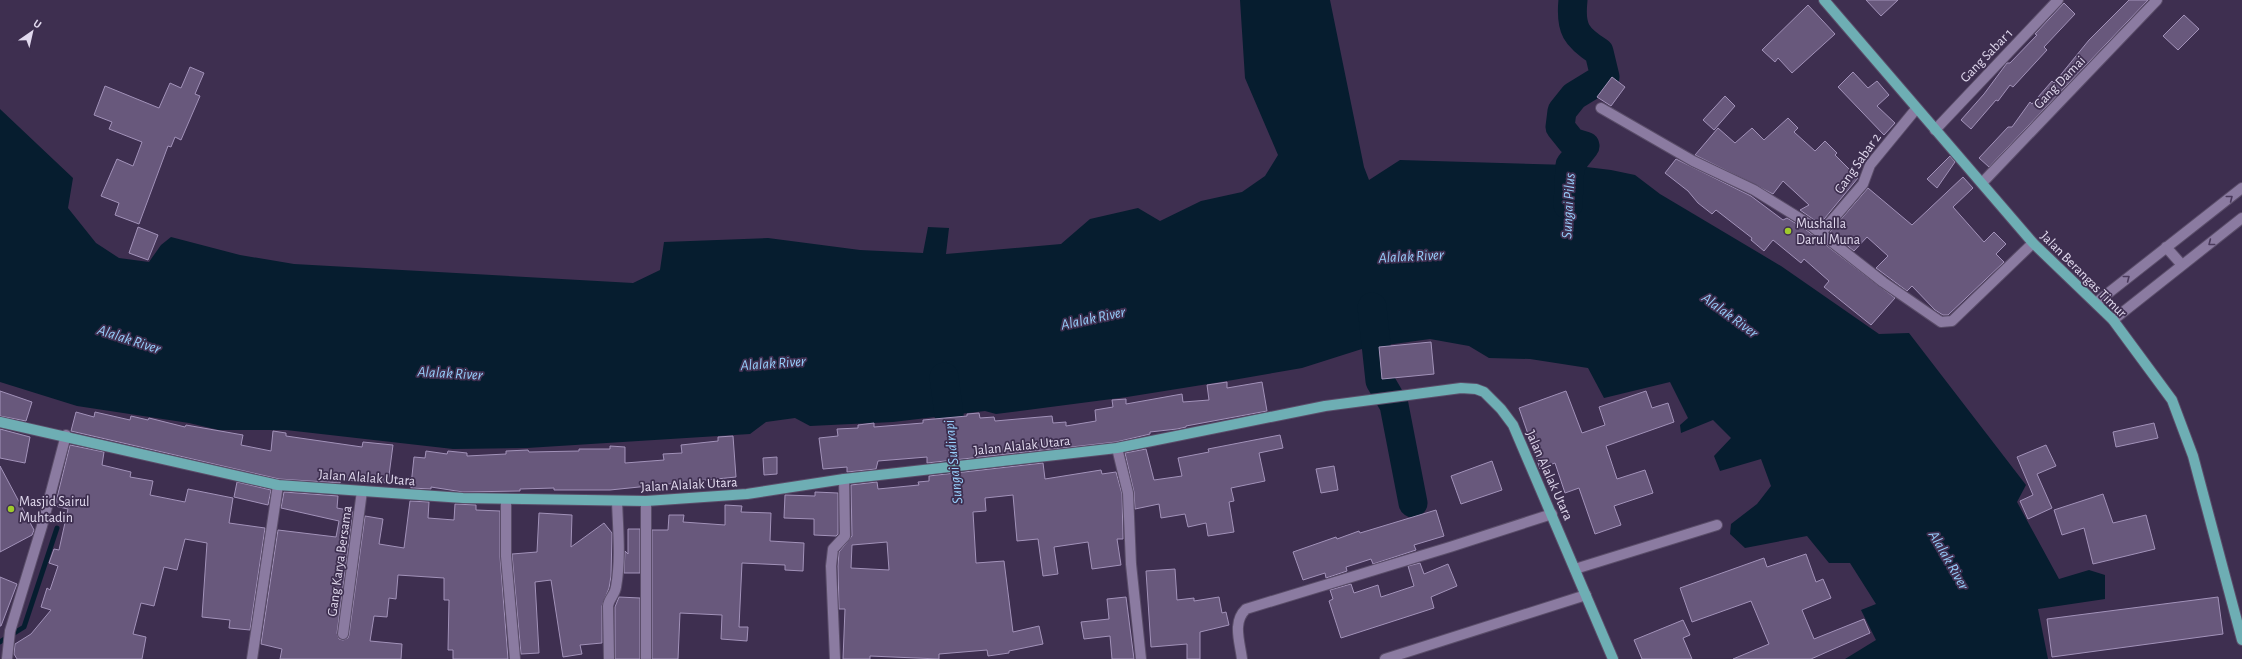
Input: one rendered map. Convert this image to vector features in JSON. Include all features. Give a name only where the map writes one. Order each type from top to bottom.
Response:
[{"type":"main road","name":"Jalan Berangas Timur","points":[[1824,0],[1916,109],[2033,243],[2114,320],[2172,400],[2193,456],[2242,640]]},
{"type":"main road","name":"Jalan Alalak Utara","points":[[0,422],[66,435],[278,485],[506,499],[646,501],[747,494],[844,479],[1117,448],[1325,406],[1397,395],[1460,388],[1476,389],[1484,392],[1501,409],[1513,425],[1613,659]]},
{"type":"street","name":"Gang Sabar 1","points":[[1935,130],[2058,0]]},
{"type":"street","name":"Gang Damai","points":[[1982,183],[2157,0]]},
{"type":"street","points":[[1601,108],[1693,161],[1754,190],[1821,233],[1924,312],[1941,322],[1947,323],[1952,321],[2033,243]]},
{"type":"street","name":"Gang Sabar 2","points":[[1821,233],[1863,184],[1870,165],[1916,109]]},
{"type":"street","points":[[2096,302],[2242,188]]},
{"type":"street","points":[[2114,320],[2242,218]]},
{"type":"street","points":[[2166,247],[2182,266]]},
{"type":"street","points":[[7,655],[10,632],[42,526],[66,435]]},
{"type":"street","points":[[1117,448],[1128,493],[1131,564],[1141,659]]},
{"type":"street","points":[[836,659],[831,566],[833,549],[845,536],[844,479]]},
{"type":"street","points":[[252,659],[278,485]]},
{"type":"street","name":"Gang Karya Bersama","points":[[343,634],[362,491]]},
{"type":"street","points":[[506,499],[506,556],[515,659]]},
{"type":"street","points":[[609,659],[608,606],[609,601],[615,594],[617,579],[617,501]]},
{"type":"street","points":[[646,501],[646,659]]},
{"type":"street","points":[[1242,659],[1238,621],[1240,615],[1246,609],[1442,550],[1552,514]]},
{"type":"street","points":[[1575,569],[1717,526]]},
{"type":"street","points":[[1385,659],[1586,595]]},
{"type":"water","name":"Alalak River","points":[[1240,0],[1330,0],[1364,167],[1369,180],[1400,160],[1570,165],[1611,170],[1635,175],[1660,194],[1781,266],[1879,334],[1909,333],[2026,485],[2017,502],[2059,579],[2089,570],[2105,575],[2105,599],[2038,609],[2048,659],[1845,659],[1876,640],[1861,610],[1876,604],[1850,563],[1829,563],[1807,536],[1745,548],[1730,534],[1731,524],[1757,504],[1771,486],[1761,459],[1720,471],[1714,456],[1731,438],[1713,420],[1681,433],[1680,425],[1688,418],[1670,382],[1604,398],[1588,368],[1530,359],[1489,358],[1469,346],[1430,339],[1365,348],[1302,368],[1233,380],[1127,397],[996,414],[985,411],[893,422],[810,426],[795,418],[766,422],[750,434],[527,448],[453,449],[286,430],[219,430],[189,423],[77,406],[0,382],[0,109],[73,178],[68,208],[96,243],[119,258],[149,262],[161,245],[171,237],[240,255],[294,264],[633,283],[660,270],[664,242],[768,238],[860,250],[923,253],[928,227],[949,228],[946,254],[1061,244],[1090,219],[1138,208],[1160,221],[1201,201],[1242,192],[1265,176],[1278,155],[1245,78]]},
{"type":"building","points":[[1866,0],[1898,0],[1881,16]]},
{"type":"building","points":[[2129,0],[2148,0],[1989,167],[1979,158],[2008,127],[2012,127],[2030,102],[2032,104],[2052,81],[2054,83],[2089,40]]},
{"type":"building","points":[[2064,3],[2075,14],[2044,47],[2047,50],[2013,87],[2010,85],[1998,101],[1996,100],[1971,129],[1961,120],[1984,94],[2007,63],[2010,63],[2037,35],[2035,34]]},
{"type":"building","points":[[1808,5],[1835,34],[1792,73],[1778,58],[1775,62],[1762,50]]},
{"type":"building","points":[[2184,15],[2199,29],[2178,50],[2163,36]]},
{"type":"building","points":[[190,67],[204,73],[195,94],[200,96],[181,140],[175,137],[171,147],[168,146],[139,224],[115,215],[119,203],[101,196],[117,159],[133,166],[142,142],[109,129],[112,122],[94,115],[105,86],[159,108],[170,83],[181,88]]},
{"type":"building","points":[[1853,72],[1868,88],[1877,81],[1889,95],[1877,106],[1895,123],[1884,135],[1838,87]]},
{"type":"building","points":[[1612,77],[1625,87],[1611,106],[1597,97]]},
{"type":"building","points":[[1725,96],[1735,106],[1714,130],[1703,120]]},
{"type":"building","points":[[1788,118],[1798,128],[1794,132],[1815,151],[1825,141],[1837,153],[1835,155],[1858,178],[1820,224],[1800,210],[1809,205],[1783,181],[1773,194],[1695,155],[1718,128],[1735,143],[1752,128],[1764,140]]},
{"type":"building","points":[[1950,156],[1955,162],[1937,188],[1927,179]]},
{"type":"building","points":[[1676,159],[1751,196],[1783,220],[1787,218],[1805,229],[1895,298],[1871,325],[1824,287],[1829,281],[1804,259],[1801,263],[1773,240],[1764,251],[1751,240],[1752,238],[1716,210],[1712,214],[1698,203],[1688,191],[1665,173]]},
{"type":"building","points":[[1963,177],[1973,188],[1953,207],[1984,242],[1994,232],[2006,244],[1996,254],[2004,262],[1948,315],[1943,315],[1935,310],[1912,286],[1907,291],[1876,268],[1888,256],[1867,237],[1854,251],[1830,232],[1868,188],[1912,225]]},
{"type":"building","points":[[138,227],[158,235],[148,260],[129,253]]},
{"type":"building","points":[[1431,342],[1434,374],[1382,379],[1379,347]]},
{"type":"building","points":[[1227,382],[1227,388],[1262,382],[1267,411],[1177,429],[1150,432],[1150,434],[1116,442],[927,463],[927,457],[878,461],[876,469],[847,472],[847,467],[823,469],[819,438],[838,436],[837,429],[858,428],[858,425],[874,423],[874,427],[923,423],[923,420],[967,416],[967,414],[979,413],[980,418],[994,417],[995,421],[1052,416],[1053,423],[1066,422],[1066,426],[1096,421],[1095,410],[1113,407],[1112,400],[1126,399],[1126,404],[1182,394],[1183,402],[1209,400],[1207,385]]},
{"type":"building","points":[[0,391],[32,402],[26,421],[0,416]]},
{"type":"building","points":[[1566,391],[1582,433],[1605,425],[1599,407],[1646,391],[1652,408],[1668,403],[1674,422],[1606,446],[1617,479],[1645,470],[1653,493],[1614,506],[1621,525],[1595,534],[1579,488],[1565,493],[1555,463],[1540,469],[1519,408]]},
{"type":"building","points":[[76,412],[94,417],[95,412],[130,420],[131,416],[148,420],[149,418],[185,427],[186,425],[243,435],[241,445],[271,451],[273,431],[286,433],[286,436],[362,447],[363,442],[393,445],[388,483],[369,481],[369,483],[341,479],[340,483],[279,479],[71,431]]},
{"type":"building","points":[[2154,423],[2158,438],[2116,447],[2113,432]]},
{"type":"building","points":[[0,429],[30,437],[25,463],[0,458]]},
{"type":"building","points":[[1280,435],[1283,448],[1259,453],[1265,481],[1231,488],[1234,501],[1229,502],[1234,532],[1208,536],[1206,523],[1188,527],[1185,514],[1161,518],[1159,504],[1135,509],[1134,492],[1125,453],[1146,449],[1154,480],[1182,476],[1178,458],[1209,452],[1208,449]]},
{"type":"building","points":[[733,436],[736,477],[610,490],[554,490],[554,488],[520,489],[520,491],[463,492],[431,487],[431,489],[411,488],[414,457],[425,458],[426,451],[447,454],[448,451],[467,453],[467,456],[506,454],[506,451],[528,450],[529,452],[610,449],[610,446],[625,447],[625,463],[664,460],[663,454],[682,453],[681,445],[718,441],[718,437]]},
{"type":"building","points":[[70,445],[104,452],[102,465],[131,472],[130,477],[153,481],[150,495],[185,502],[188,489],[233,498],[229,523],[265,528],[250,630],[229,628],[230,620],[202,617],[207,543],[185,539],[177,570],[164,567],[154,606],[141,603],[133,634],[146,637],[142,659],[17,659],[14,654],[15,644],[31,634],[51,610],[41,607],[47,588],[50,590],[58,566],[49,563],[54,549],[59,550],[68,509],[55,506]]},
{"type":"building","points":[[2046,445],[2056,466],[2037,474],[2052,508],[2028,519],[2020,501],[2033,495],[2017,457]]},
{"type":"building","points":[[777,457],[777,474],[764,475],[763,458]]},
{"type":"building","points":[[1492,461],[1502,490],[1461,504],[1451,476]]},
{"type":"building","points":[[1043,463],[1045,479],[1101,470],[1102,474],[1116,472],[1122,494],[1123,539],[1117,539],[1121,565],[1092,569],[1088,542],[1054,547],[1058,574],[1043,576],[1038,539],[1017,541],[1013,495],[985,498],[986,511],[973,512],[976,563],[1004,561],[1013,632],[1039,626],[1043,644],[1009,651],[1009,653],[988,656],[987,650],[939,654],[939,659],[870,656],[870,659],[843,659],[845,609],[839,609],[838,566],[839,552],[852,536],[851,485],[877,482],[878,489],[919,485],[918,482],[929,481],[929,476]],"holes":[[[887,542],[889,570],[851,568],[852,545]]]},
{"type":"building","name":"Masjid Sairul Muhtadin","points":[[0,466],[34,530],[32,535],[0,552]]},
{"type":"building","points":[[1334,466],[1338,490],[1321,493],[1316,469]]},
{"type":"building","points":[[237,482],[271,490],[268,505],[234,497]]},
{"type":"building","points":[[284,492],[338,496],[337,508],[353,511],[337,633],[339,639],[343,640],[348,638],[349,635],[365,516],[383,519],[379,544],[404,548],[410,501],[429,502],[428,518],[454,520],[455,504],[476,505],[476,510],[500,511],[500,557],[508,659],[453,659],[453,650],[448,650],[449,600],[444,600],[444,578],[398,575],[396,599],[389,598],[387,617],[374,616],[370,641],[402,644],[401,659],[280,659],[282,649],[261,644],[278,530],[336,537],[339,521],[281,508]]},
{"type":"building","points":[[815,492],[838,493],[838,534],[836,536],[814,535],[814,519],[784,518],[785,495],[815,496]]},
{"type":"building","points":[[2103,494],[2113,523],[2146,515],[2155,549],[2093,564],[2084,528],[2062,535],[2054,510]]},
{"type":"building","points":[[725,505],[742,506],[741,512],[771,513],[770,541],[804,543],[803,571],[785,570],[785,565],[742,563],[739,627],[748,627],[747,641],[721,639],[722,615],[680,613],[678,659],[652,659],[652,530],[668,530],[669,515],[684,515],[683,522],[725,525]]},
{"type":"building","points":[[1436,510],[1444,536],[1414,545],[1416,550],[1373,564],[1371,559],[1346,567],[1347,571],[1326,578],[1325,573],[1303,580],[1293,552],[1336,537],[1337,539],[1359,531],[1360,533]]},
{"type":"building","points":[[539,513],[572,515],[571,547],[604,523],[612,533],[611,576],[609,588],[602,606],[602,643],[580,645],[582,654],[563,657],[551,580],[535,582],[539,653],[521,654],[512,554],[537,552]]},
{"type":"building","points":[[628,529],[640,529],[640,573],[624,573],[625,551],[628,554]]},
{"type":"building","points":[[1806,554],[1816,582],[1823,579],[1831,598],[1802,610],[1814,639],[1864,619],[1870,633],[1811,659],[1733,659],[1769,644],[1751,601],[1692,622],[1680,588],[1764,558],[1767,567]]},
{"type":"building","points":[[1420,563],[1424,574],[1448,564],[1457,586],[1431,597],[1434,608],[1341,638],[1329,601],[1333,599],[1330,590],[1351,584],[1354,593],[1378,585],[1381,597],[1414,586],[1408,566]]},
{"type":"building","points":[[1175,569],[1177,600],[1194,598],[1194,601],[1219,597],[1222,613],[1226,612],[1229,625],[1200,632],[1200,659],[1187,659],[1187,644],[1151,647],[1146,571]]},
{"type":"building","points":[[0,577],[17,584],[1,626],[0,626]]},
{"type":"building","points":[[619,597],[640,598],[640,659],[615,659],[615,607]]},
{"type":"building","points":[[1126,597],[1134,659],[1112,659],[1110,636],[1084,639],[1081,622],[1109,619],[1107,599]]},
{"type":"building","points":[[2218,597],[2223,634],[2052,657],[2047,619]]},
{"type":"building","points":[[1683,620],[1690,635],[1683,638],[1692,659],[1642,659],[1634,640]]},
{"type":"waterway","name":"Sungai Pilus","points":[[1568,205],[1570,165],[1585,146],[1572,142],[1560,127],[1562,111],[1574,96],[1605,77],[1599,52],[1585,42],[1576,31],[1572,10],[1573,0]]},
{"type":"waterway","points":[[1372,307],[1380,381],[1394,405],[1413,503]]},
{"type":"waterway","name":"Sungai Sudirapi","points":[[944,377],[961,505],[958,512]]},
{"type":"waterway","points":[[0,642],[24,627],[57,528]]},
{"type":"place","name":"Mushalla Darul Muna","points":[[1788,231]]},
{"type":"place","name":"Masjid Sairul Muhtadin","points":[[11,509]]}]
